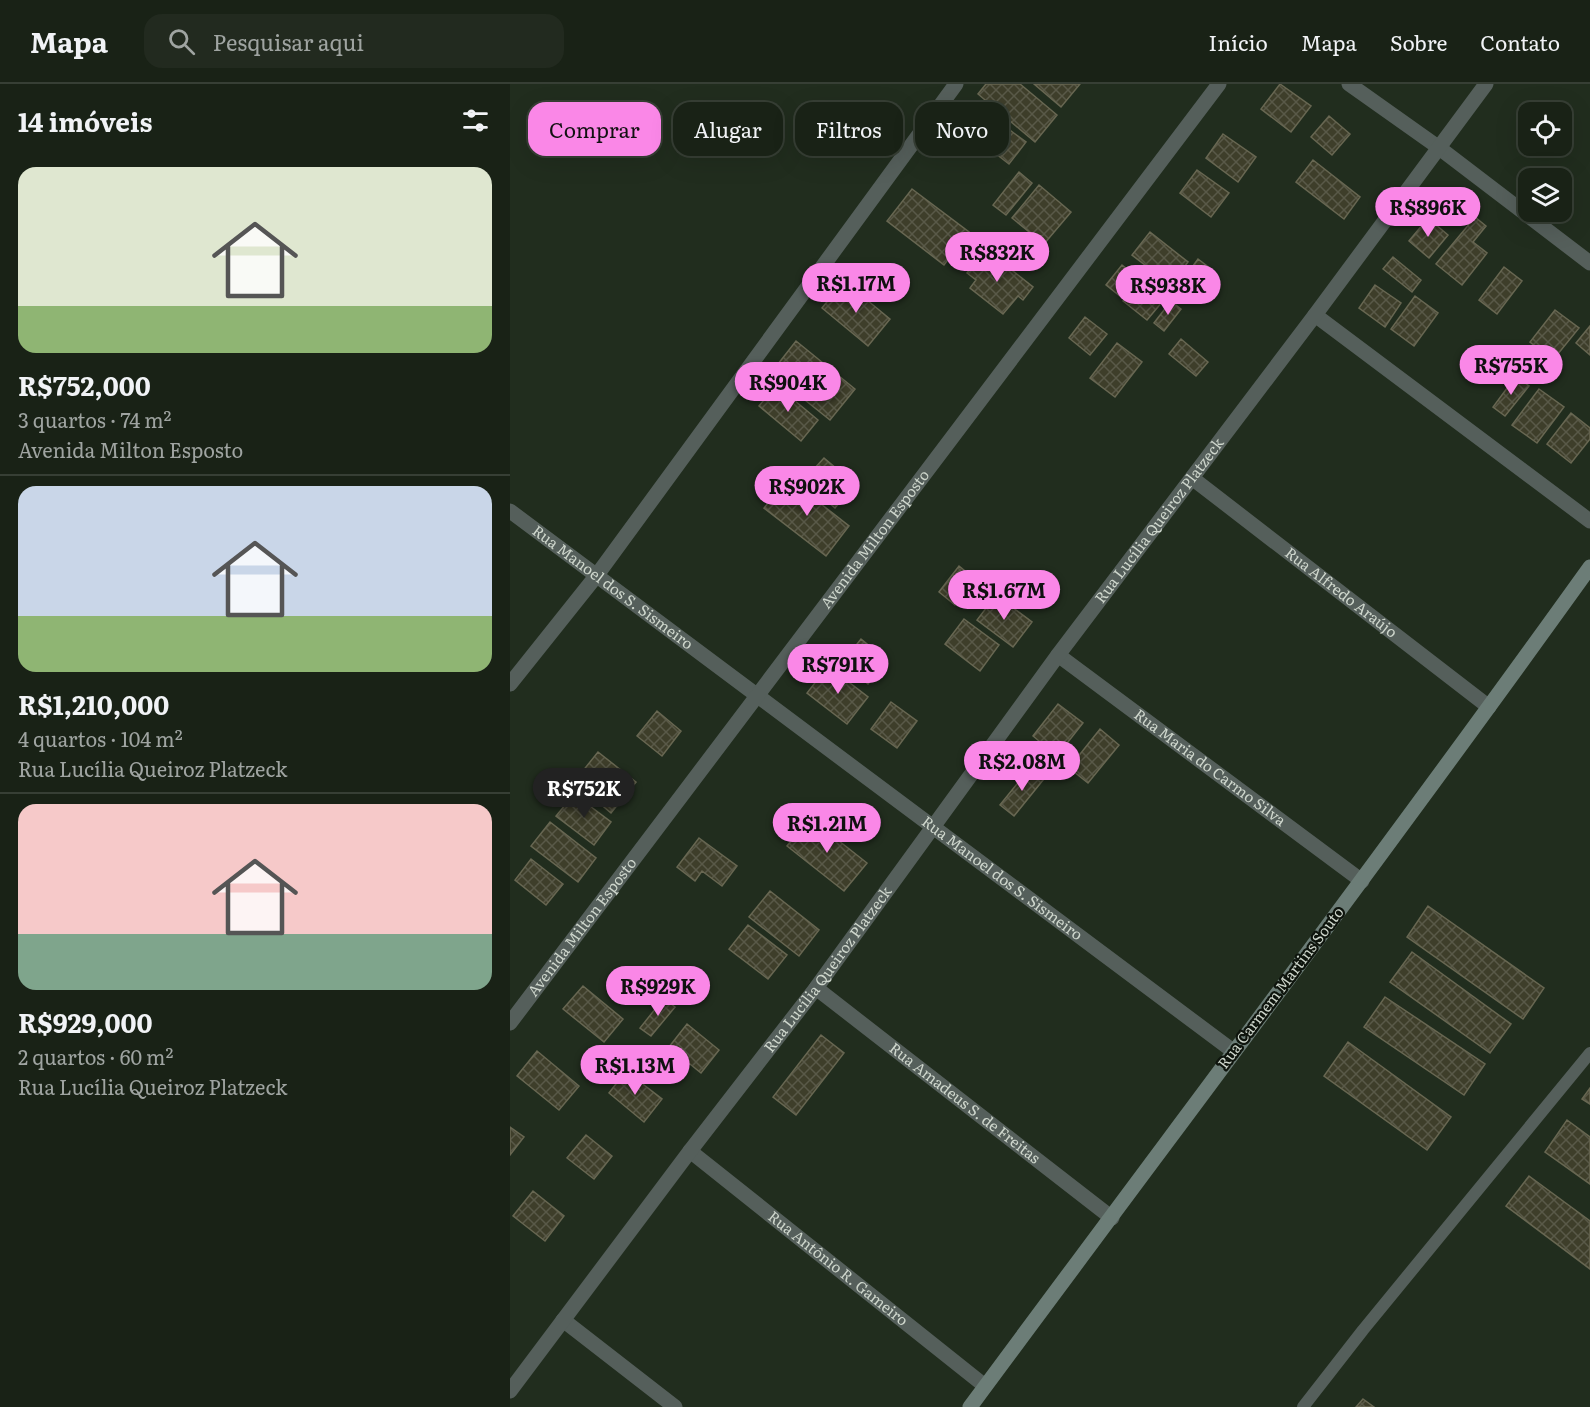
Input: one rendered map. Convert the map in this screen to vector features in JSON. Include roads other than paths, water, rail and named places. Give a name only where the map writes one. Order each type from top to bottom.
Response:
[{"type":"street","points":[[510,684],[597,575],[956,84]]},
{"type":"street","name":"Avenida Milton Esposto","points":[[510,1023],[1219,84]]},
{"type":"street","points":[[1349,84],[1438,147],[1590,263]]},
{"type":"street","name":"Rua Lucília Queiroz Platzeck","points":[[510,1391],[816,988],[1058,655],[1486,84]]},
{"type":"street","points":[[1315,315],[1590,521]]},
{"type":"street","name":"Rua Alfredo Araújo","points":[[1192,478],[1489,707]]},
{"type":"street","name":"Rua Manoel dos S. Sismeiro","points":[[510,511],[1233,1051]]},
{"type":"street","name":"Rua Carmem Martins Souto","points":[[970,1407],[1112,1218],[1233,1051],[1362,881],[1590,567]]},
{"type":"street","name":"Rua Maria do Carmo Silva","points":[[1058,655],[1362,881]]},
{"type":"street","name":"Rua Amadeus S. de Freitas","points":[[816,988],[1112,1218]]},
{"type":"street","name":"Rua Antônio R. Gameiro","points":[[690,1151],[985,1386]]},
{"type":"street","points":[[562,1320],[675,1407]]},
{"type":"lane","points":[[1303,1407],[1363,1330],[1590,1053]]}]
